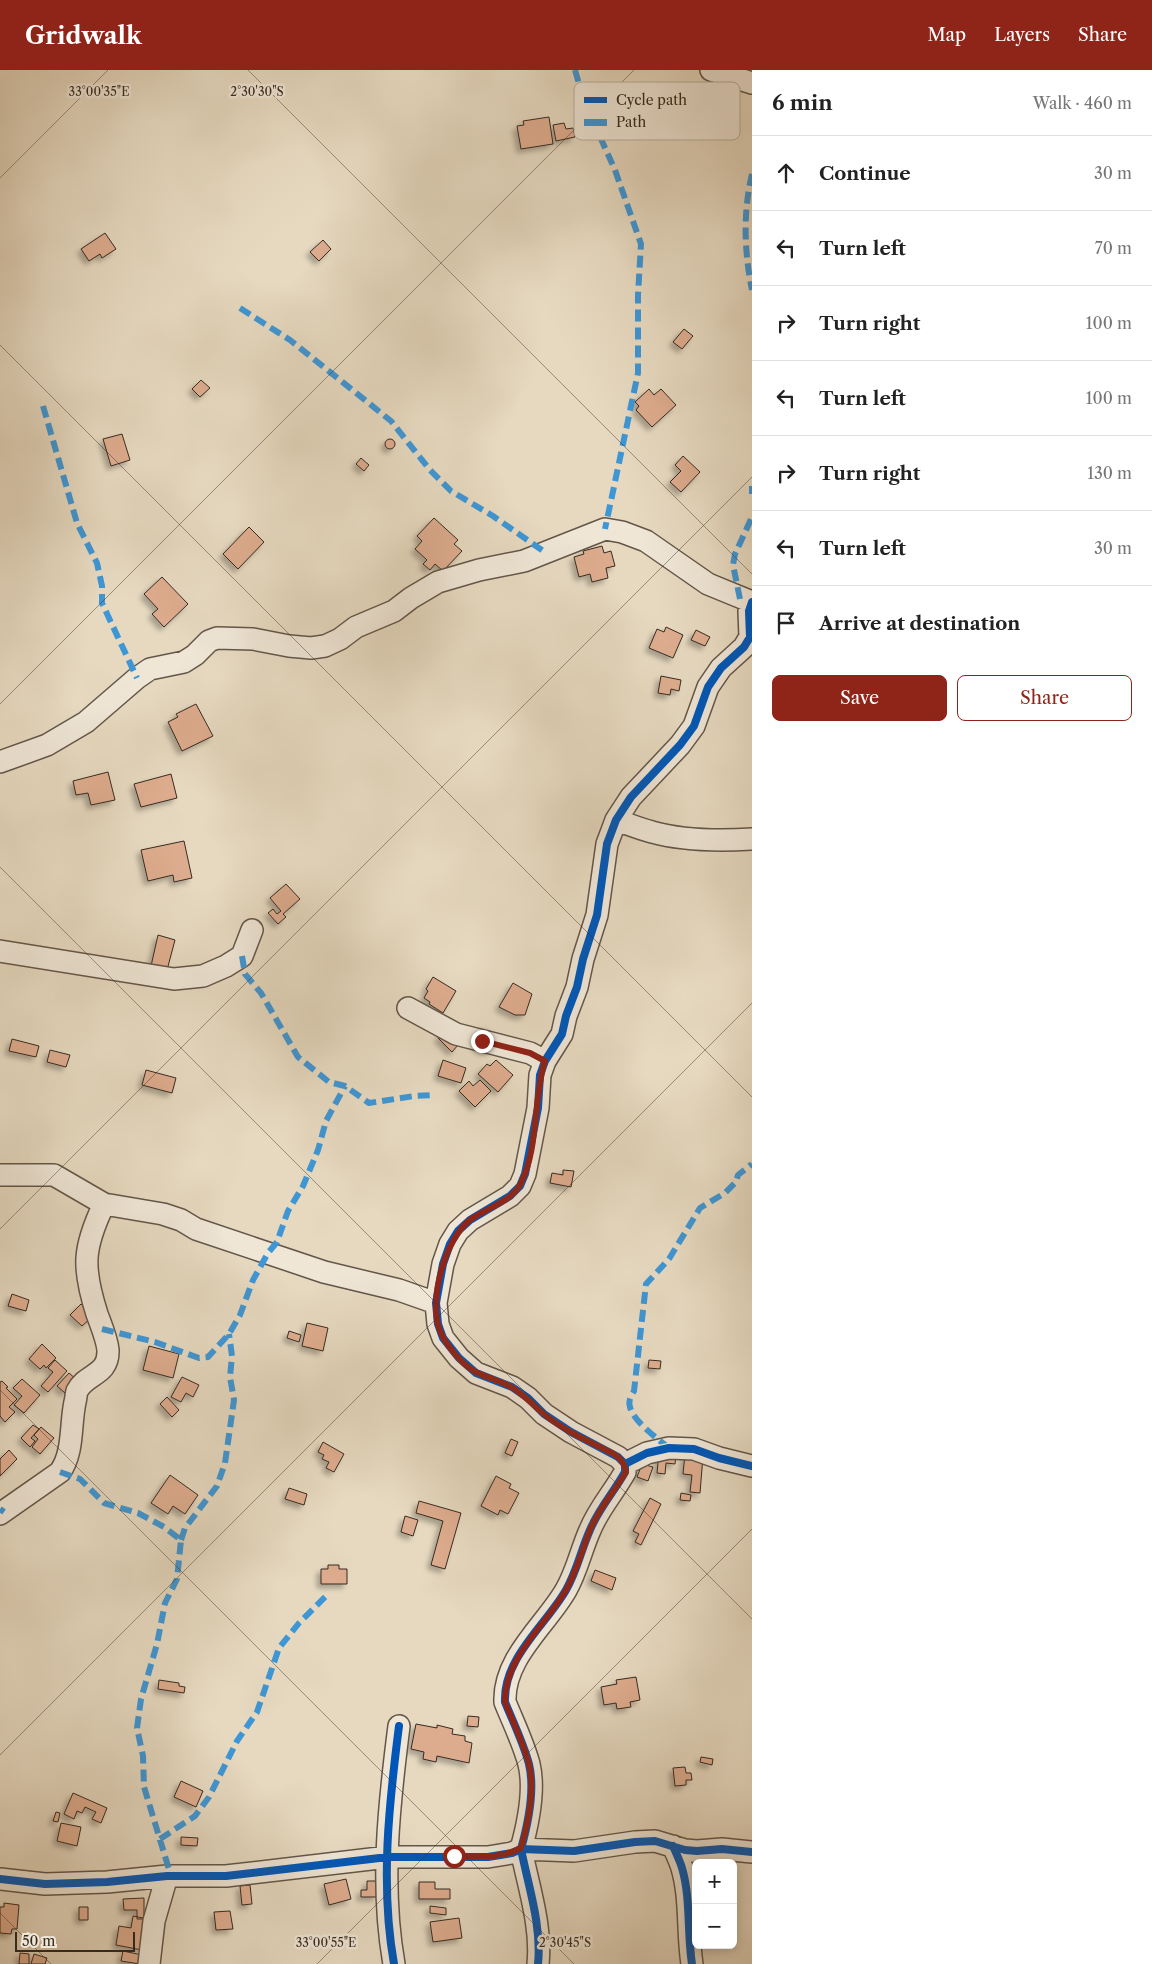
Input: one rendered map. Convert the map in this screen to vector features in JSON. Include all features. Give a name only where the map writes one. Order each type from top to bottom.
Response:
[{"type":"street","points":[[711,70],[752,83]]},
{"type":"street","points":[[0,762],[47,745],[86,722],[137,678],[150,670],[184,662],[195,655],[209,641],[217,638],[252,639],[289,646],[311,648],[325,646],[340,639],[356,627],[394,611],[438,582],[478,570],[524,561],[605,530],[622,532],[646,541],[708,584],[752,602],[749,611],[750,637],[744,647],[722,668],[708,687],[694,726],[680,745],[630,797],[616,820],[607,844],[598,915],[583,959],[577,987],[566,1016],[562,1034],[545,1061],[540,1075],[538,1108],[525,1174],[520,1186],[510,1196],[470,1220],[458,1231],[450,1244],[443,1264],[436,1303],[438,1324],[443,1338],[459,1358],[476,1373],[512,1387],[528,1398],[544,1414],[571,1432],[618,1457],[624,1464],[626,1472],[601,1507],[567,1588],[557,1604],[533,1632],[513,1668],[505,1690],[505,1702],[529,1766],[530,1792],[527,1826],[521,1848],[536,1922],[540,1951],[538,1964]]},
{"type":"street","points":[[616,820],[654,832],[684,838],[752,839]]},
{"type":"street","points":[[0,951],[174,979],[203,976],[226,966],[242,956],[252,930]]},
{"type":"street","points":[[408,1008],[456,1034],[524,1051],[545,1061]]},
{"type":"street","points":[[0,1175],[54,1175],[104,1204],[163,1214],[181,1220],[196,1229],[324,1272],[398,1290],[436,1303]]},
{"type":"street","points":[[0,1514],[60,1472],[66,1464],[69,1457],[77,1391],[84,1382],[99,1373],[106,1363],[108,1349],[86,1278],[87,1252],[92,1228],[104,1204]]},
{"type":"street","points":[[624,1464],[647,1453],[669,1448],[694,1449],[719,1458],[752,1466]]},
{"type":"street","points":[[394,1964],[390,1943],[388,1818],[399,1726]]},
{"type":"street","points":[[0,1879],[54,1883],[107,1882],[167,1876],[226,1876],[388,1857],[488,1857],[512,1853],[521,1848],[574,1851],[655,1841],[691,1851],[722,1848],[752,1852]]},
{"type":"street","points":[[673,1846],[682,1868],[688,1899],[688,1934],[692,1964]]},
{"type":"street","points":[[149,1964],[154,1921],[167,1876]]},
{"type":"building","points":[[549,117],[553,144],[521,149],[517,126],[524,125],[523,121]]},
{"type":"building","points":[[564,123],[566,129],[573,128],[574,137],[556,141],[553,125]]},
{"type":"building","points":[[105,233],[116,249],[102,258],[100,254],[89,261],[81,249]]},
{"type":"building","points":[[323,240],[331,249],[319,261],[310,252]]},
{"type":"building","points":[[684,329],[693,336],[682,349],[673,342]]},
{"type":"building","points":[[201,380],[210,388],[200,397],[192,389]]},
{"type":"building","points":[[649,389],[654,395],[661,389],[676,405],[652,427],[636,410],[639,406],[635,402]]},
{"type":"building","points":[[122,434],[130,460],[111,466],[103,439]]},
{"type":"building","points":[[388,439],[392,439],[395,444],[394,448],[388,449],[385,446],[385,442]]},
{"type":"building","points":[[683,456],[700,472],[681,492],[670,482],[681,471],[675,465]]},
{"type":"building","points":[[361,458],[369,465],[364,471],[356,464]]},
{"type":"building","points":[[434,518],[458,540],[454,544],[462,551],[443,571],[435,564],[430,570],[423,564],[427,560],[415,549],[422,541],[417,536]]},
{"type":"building","points":[[249,527],[264,542],[238,569],[223,554]]},
{"type":"building","points":[[602,546],[604,553],[611,551],[615,566],[606,568],[608,578],[592,582],[590,574],[579,577],[574,557],[584,554],[583,551]]},
{"type":"building","points":[[162,577],[188,604],[164,627],[152,614],[158,609],[144,594]]},
{"type":"building","points":[[666,627],[683,635],[673,658],[649,648],[657,629],[664,632]]},
{"type":"building","points":[[696,630],[710,637],[705,646],[691,640]]},
{"type":"building","points":[[661,676],[681,680],[679,691],[671,689],[670,695],[658,693]]},
{"type":"building","points":[[196,704],[213,736],[182,751],[168,722],[178,717],[176,714]]},
{"type":"building","points":[[108,772],[115,800],[91,805],[88,793],[76,795],[73,781]]},
{"type":"building","points":[[171,774],[177,798],[141,807],[134,784]]},
{"type":"building","points":[[184,841],[192,878],[174,882],[173,875],[148,881],[141,850]]},
{"type":"building","points":[[286,884],[300,899],[283,914],[286,917],[278,924],[268,913],[273,909],[277,914],[281,911],[270,898]]},
{"type":"building","points":[[158,935],[175,940],[167,970],[151,966]]},
{"type":"building","points":[[433,977],[456,991],[443,1013],[429,1004],[430,1002],[424,998],[428,991],[426,989]]},
{"type":"building","points":[[513,983],[532,994],[525,1015],[515,1015],[499,1007]]},
{"type":"building","points":[[444,1031],[458,1045],[452,1052],[438,1038]]},
{"type":"building","points":[[12,1039],[39,1046],[36,1057],[9,1051]]},
{"type":"building","points":[[50,1050],[70,1055],[66,1067],[47,1062]]},
{"type":"building","points":[[443,1060],[466,1068],[461,1083],[438,1076]]},
{"type":"building","points":[[496,1060],[513,1075],[498,1092],[478,1074],[487,1064],[490,1066]]},
{"type":"building","points":[[146,1070],[176,1078],[172,1093],[142,1085]]},
{"type":"building","points":[[480,1080],[491,1091],[475,1107],[459,1091],[469,1081],[473,1086]]},
{"type":"building","points":[[563,1170],[574,1171],[571,1187],[550,1183],[552,1173],[563,1175]]},
{"type":"building","points":[[12,1294],[29,1300],[26,1311],[8,1306]]},
{"type":"building","points":[[81,1304],[93,1316],[82,1326],[70,1315]]},
{"type":"building","points":[[307,1323],[328,1328],[323,1351],[302,1346]]},
{"type":"building","points":[[289,1331],[301,1335],[299,1342],[287,1338]]},
{"type":"building","points":[[42,1344],[56,1358],[46,1368],[44,1365],[40,1369],[29,1359]]},
{"type":"building","points":[[149,1346],[179,1354],[173,1378],[143,1370]]},
{"type":"building","points":[[55,1360],[67,1371],[48,1392],[41,1386],[53,1372],[48,1368]]},
{"type":"building","points":[[649,1360],[661,1361],[660,1369],[648,1368]]},
{"type":"building","points":[[69,1373],[77,1380],[65,1393],[57,1386]]},
{"type":"building","points":[[182,1377],[199,1385],[193,1397],[186,1393],[181,1402],[171,1397]]},
{"type":"building","points":[[22,1379],[40,1395],[24,1413],[14,1405],[22,1396],[13,1388]]},
{"type":"building","points":[[2,1381],[17,1399],[9,1407],[15,1412],[5,1422],[0,1416],[0,1382]]},
{"type":"building","points":[[167,1397],[179,1410],[172,1417],[160,1404]]},
{"type":"building","points":[[33,1425],[39,1429],[31,1438],[35,1441],[30,1447],[21,1438]]},
{"type":"building","points":[[41,1427],[54,1438],[40,1454],[32,1447],[38,1439],[34,1435]]},
{"type":"building","points":[[511,1439],[518,1442],[512,1456],[505,1453]]},
{"type":"building","points":[[323,1442],[344,1454],[334,1472],[326,1468],[329,1462],[322,1459],[324,1455],[318,1452]]},
{"type":"building","points":[[9,1450],[17,1459],[0,1476],[0,1459]]},
{"type":"building","points":[[659,1453],[676,1455],[675,1464],[666,1463],[665,1474],[657,1473]]},
{"type":"building","points":[[685,1454],[703,1456],[700,1493],[690,1492],[692,1475],[683,1474]]},
{"type":"building","points":[[642,1464],[653,1467],[648,1481],[637,1477]]},
{"type":"building","points":[[170,1475],[198,1495],[185,1514],[173,1506],[168,1514],[151,1503]]},
{"type":"building","points":[[496,1476],[511,1484],[509,1488],[519,1493],[508,1514],[500,1510],[498,1515],[481,1506]]},
{"type":"building","points":[[289,1488],[307,1494],[304,1505],[285,1499]]},
{"type":"building","points":[[681,1493],[691,1495],[690,1501],[680,1500]]},
{"type":"building","points":[[650,1498],[661,1504],[641,1545],[635,1542],[639,1534],[633,1531]]},
{"type":"building","points":[[419,1501],[461,1513],[445,1569],[431,1565],[443,1521],[416,1513]]},
{"type":"building","points":[[405,1516],[418,1520],[413,1536],[401,1532]]},
{"type":"building","points":[[328,1565],[339,1565],[339,1569],[347,1569],[347,1584],[321,1584],[321,1569],[328,1569]]},
{"type":"building","points":[[595,1570],[616,1578],[612,1590],[591,1581]]},
{"type":"building","points":[[636,1677],[640,1700],[630,1702],[631,1707],[617,1709],[616,1703],[604,1705],[601,1687],[617,1684],[616,1680]]},
{"type":"building","points":[[159,1680],[179,1683],[179,1686],[185,1687],[184,1693],[158,1689]]},
{"type":"building","points":[[468,1716],[479,1717],[478,1727],[467,1726]]},
{"type":"building","points":[[416,1724],[437,1728],[437,1725],[453,1729],[452,1734],[465,1736],[465,1741],[472,1743],[469,1763],[437,1756],[436,1762],[423,1759],[424,1752],[411,1749]]},
{"type":"building","points":[[701,1757],[713,1759],[712,1765],[700,1762]]},
{"type":"building","points":[[685,1767],[686,1773],[691,1773],[692,1780],[686,1780],[686,1785],[675,1786],[673,1768]]},
{"type":"building","points":[[181,1781],[203,1791],[196,1807],[174,1797]]},
{"type":"building","points":[[73,1793],[107,1808],[101,1823],[92,1819],[96,1812],[85,1807],[82,1813],[77,1811],[74,1819],[64,1814]]},
{"type":"building","points":[[56,1812],[60,1813],[58,1822],[53,1821]]},
{"type":"building","points":[[61,1823],[81,1827],[77,1846],[57,1841]]},
{"type":"building","points":[[181,1837],[198,1838],[197,1846],[181,1845]]},
{"type":"building","points":[[346,1879],[351,1899],[329,1905],[324,1884]]},
{"type":"building","points":[[367,1881],[377,1881],[377,1897],[361,1897],[361,1890],[367,1890]]},
{"type":"building","points":[[419,1882],[435,1882],[435,1889],[450,1889],[450,1899],[419,1899]]},
{"type":"building","points":[[250,1885],[252,1904],[242,1905],[240,1886]]},
{"type":"building","points":[[144,1898],[144,1919],[137,1919],[137,1910],[124,1910],[123,1899]]},
{"type":"building","points":[[4,1903],[19,1905],[17,1929],[12,1929],[11,1934],[0,1933],[0,1907],[4,1907]]},
{"type":"building","points":[[430,1906],[446,1908],[446,1915],[430,1913]]},
{"type":"building","points":[[79,1907],[88,1907],[88,1920],[79,1920]]},
{"type":"building","points":[[230,1911],[233,1929],[216,1930],[214,1912]]},
{"type":"building","points":[[133,1916],[148,1919],[142,1950],[116,1945],[119,1926],[131,1928]]},
{"type":"building","points":[[459,1918],[462,1938],[433,1942],[430,1922]]},
{"type":"building","points":[[123,1951],[142,1955],[140,1964],[121,1961]]},
{"type":"building","points":[[20,1953],[29,1954],[29,1964],[19,1964]]},
{"type":"building","points":[[34,1954],[47,1958],[45,1964],[31,1964]]},
{"type":"marked path","points":[[575,70],[578,82]]},
{"type":"marked path","points":[[602,140],[615,170],[641,244],[638,295],[638,373],[605,529]]},
{"type":"marked path","points":[[752,174],[746,217],[747,261],[752,290]]},
{"type":"marked path","points":[[240,308],[290,340],[391,421],[430,470],[451,491],[493,516],[546,553]]},
{"type":"marked path","points":[[43,406],[77,523],[97,563],[102,586],[102,603],[137,678]]},
{"type":"marked path","points":[[752,486],[752,494]]},
{"type":"marked path","points":[[740,599],[733,565],[735,554],[752,517]]},
{"type":"marked path","points":[[242,956],[245,974],[261,993],[298,1057],[329,1082],[345,1086],[369,1103],[433,1095]]},
{"type":"marked path","points":[[102,1329],[155,1342],[199,1358],[208,1357],[229,1334],[240,1315],[253,1280],[268,1253],[277,1242],[288,1211],[303,1186],[318,1150],[326,1121],[345,1086]]},
{"type":"marked path","points":[[669,1448],[641,1424],[629,1405],[634,1391],[646,1284],[669,1259],[700,1208],[725,1193],[736,1182],[738,1175],[752,1164]]},
{"type":"marked path","points":[[181,1540],[185,1528],[217,1486],[225,1463],[234,1400],[230,1377],[232,1356],[229,1334]]},
{"type":"marked path","points":[[60,1472],[80,1479],[104,1503],[138,1513],[164,1527],[181,1540],[177,1579],[165,1603],[157,1644],[141,1699],[137,1728],[143,1756],[144,1787],[171,1876]]},
{"type":"marked path","points":[[0,1509],[4,1512]]},
{"type":"marked path","points":[[160,1839],[195,1816],[209,1797],[237,1741],[257,1712],[279,1648],[299,1623],[326,1596]]},
{"type":"cycle path","points":[[0,1879],[45,1884],[107,1882],[167,1876],[226,1876],[388,1857],[488,1857],[512,1853],[521,1849],[530,1807],[531,1774],[524,1748],[505,1702],[506,1686],[518,1656],[566,1590],[594,1522],[625,1472],[625,1464],[618,1457],[571,1432],[544,1414],[528,1398],[512,1387],[476,1373],[459,1358],[443,1338],[438,1324],[436,1303],[443,1264],[450,1244],[458,1231],[470,1220],[510,1196],[520,1186],[525,1174],[538,1108],[540,1075],[545,1061],[562,1034],[566,1016],[577,987],[583,959],[597,915],[607,844],[616,820],[631,797],[680,745],[694,726],[708,687],[721,668],[744,647],[750,637],[749,611],[752,602]]},
{"type":"cycle path","points":[[625,1464],[647,1453],[669,1448],[694,1449],[719,1458],[752,1466]]},
{"type":"cycle path","points":[[394,1964],[387,1904],[387,1875],[389,1815],[399,1726]]},
{"type":"cycle path","points":[[538,1964],[538,1935],[534,1906],[521,1849],[574,1851],[655,1841],[685,1850],[722,1849],[752,1852]]},
{"type":"cycle path","points":[[673,1846],[685,1880],[692,1964]]},
{"type":"route","points":[[454,1856],[488,1857],[512,1853],[521,1848],[527,1826],[530,1792],[529,1766],[521,1740],[505,1702],[505,1690],[513,1668],[533,1632],[557,1604],[567,1588],[601,1507],[626,1472],[624,1464],[618,1457],[571,1432],[544,1414],[528,1398],[512,1387],[476,1373],[459,1358],[443,1338],[438,1324],[436,1303],[443,1264],[450,1244],[458,1231],[470,1220],[510,1196],[520,1186],[525,1174],[538,1108],[540,1075],[545,1061],[530,1053],[482,1041]]}]
